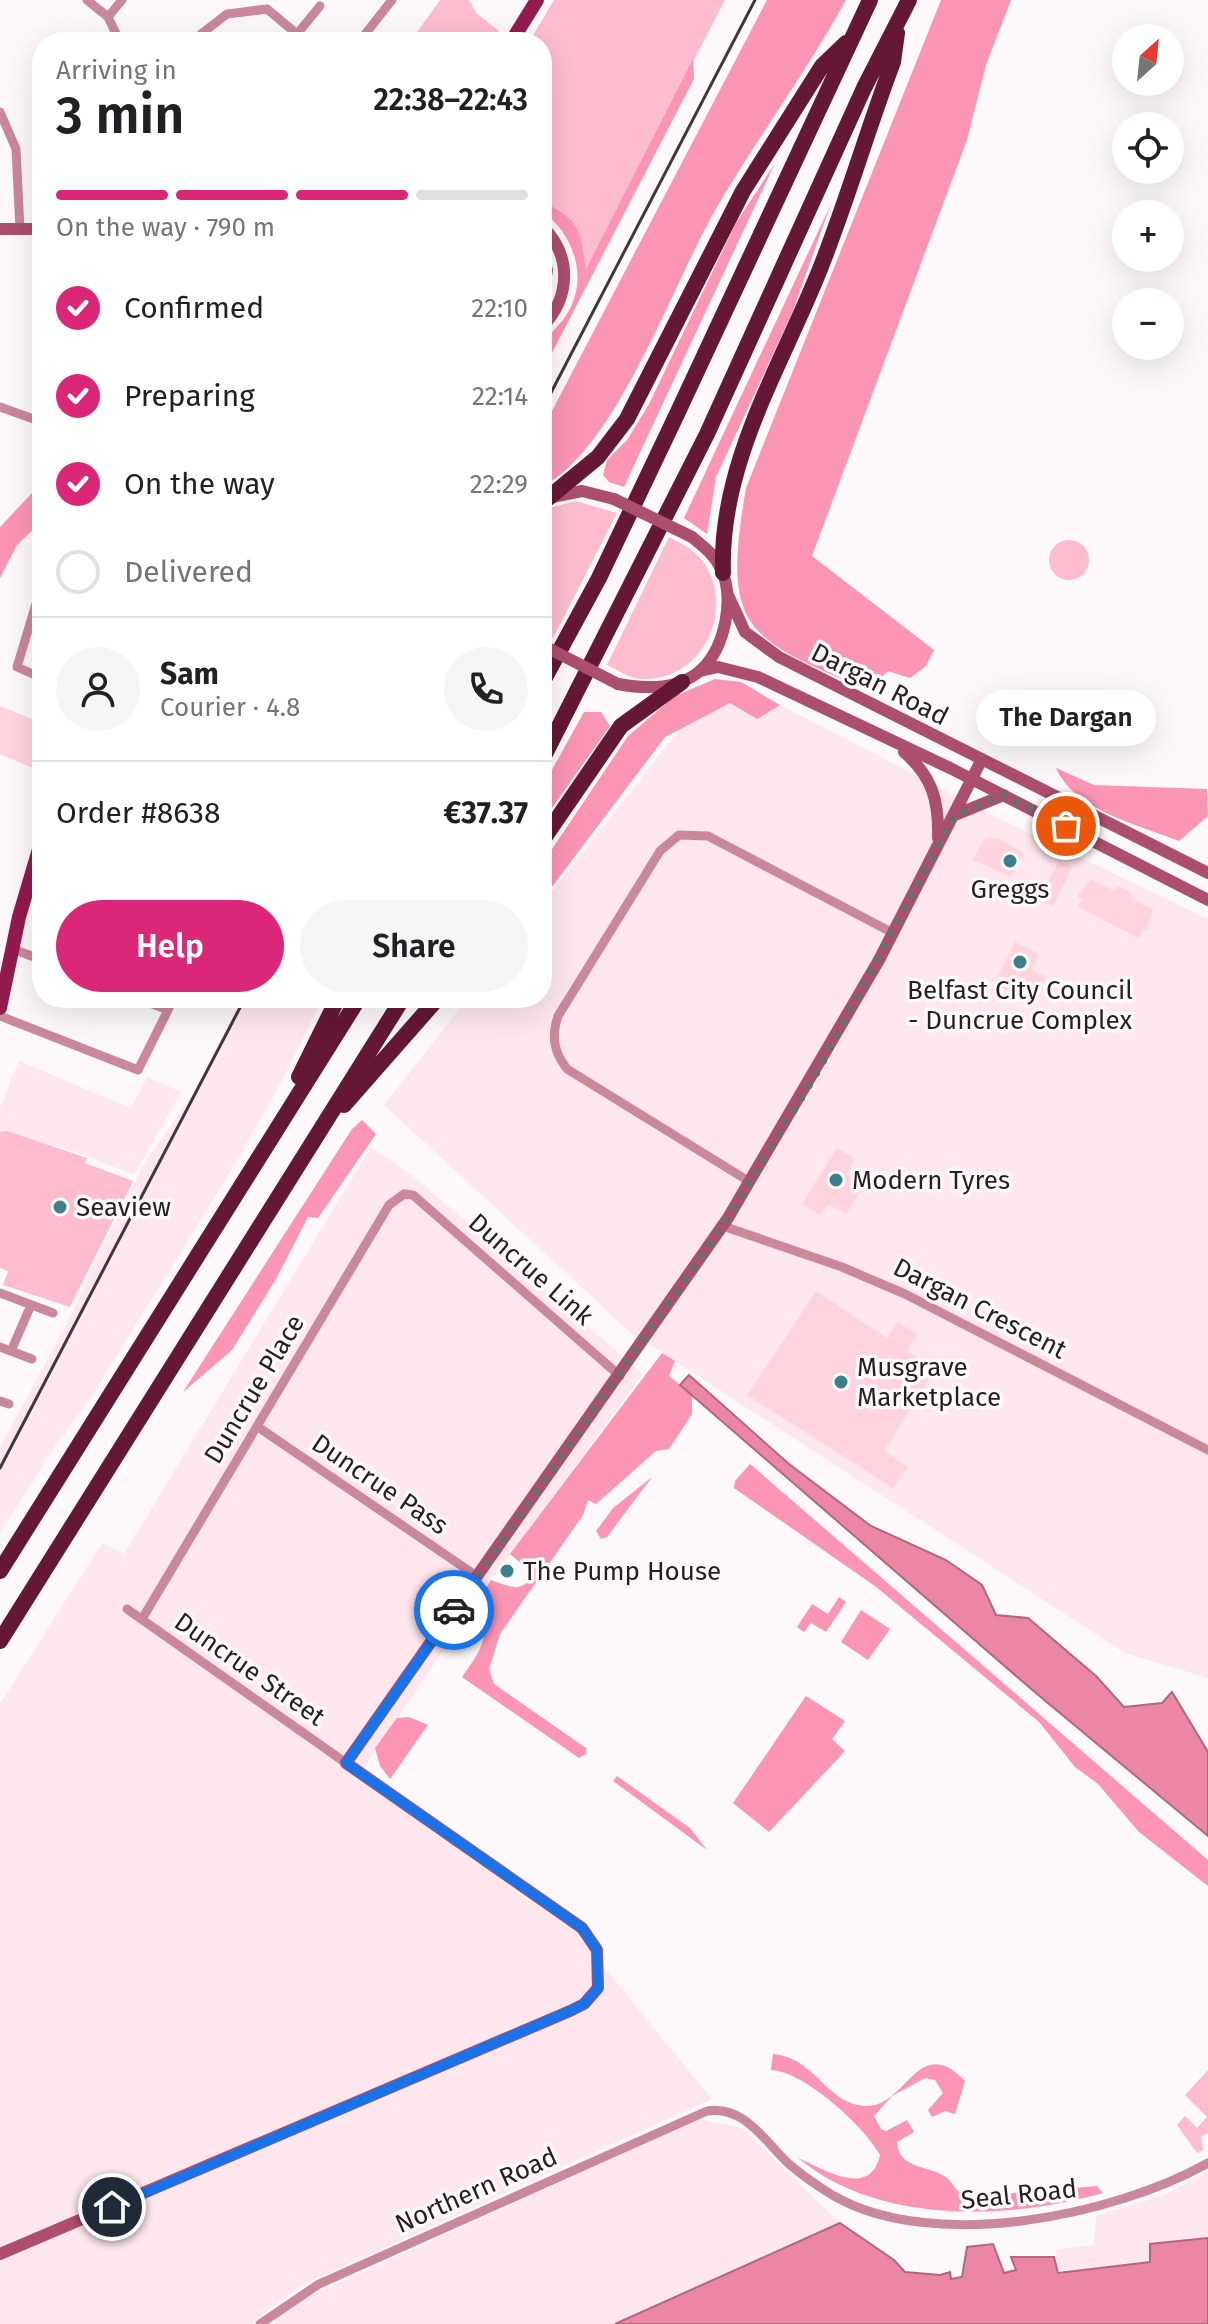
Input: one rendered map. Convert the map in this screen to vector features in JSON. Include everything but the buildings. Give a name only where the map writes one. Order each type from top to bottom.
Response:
[{"type":"highway","points":[[552,665],[599,578],[870,0]]},
{"type":"highway","points":[[552,740],[707,434],[791,244],[909,0]]},
{"type":"highway","points":[[723,573],[724,516],[735,470],[831,240],[893,62],[899,19]]},
{"type":"highway","points":[[552,494],[598,457],[621,428],[743,191],[822,66],[850,39]]},
{"type":"highway","points":[[552,826],[621,726],[682,682]]},
{"type":"highway","points":[[281,1124],[302,1070],[333,1008]]},
{"type":"highway","points":[[0,1571],[353,1008]]},
{"type":"highway","points":[[0,1641],[397,1008]]},
{"type":"highway","points":[[322,1127],[360,1089],[429,1008]]},
{"type":"main road","points":[[517,32],[537,0]]},
{"type":"main road","points":[[0,1008],[13,949],[32,891]]},
{"type":"street","points":[[87,0],[108,17],[115,32]]},
{"type":"street","points":[[108,17],[122,0]]},
{"type":"street","points":[[367,32],[392,0]]},
{"type":"street","points":[[204,32],[227,14],[266,5],[289,32]]},
{"type":"street","points":[[299,32],[320,6]]},
{"type":"street","points":[[0,112],[16,149],[20,229]]},
{"type":"street","points":[[0,229],[32,229]]},
{"type":"street","points":[[552,241],[561,254],[565,277],[558,307],[552,314]]},
{"type":"street","points":[[0,407],[32,418]]},
{"type":"street","points":[[552,498],[582,491],[614,499],[692,537],[708,550],[723,573],[728,595],[719,641],[700,671],[682,682],[652,688],[618,684],[552,650]]},
{"type":"street","name":"Dargan Road","points":[[728,595],[745,632],[756,643],[1208,873]]},
{"type":"street","points":[[32,625],[17,667],[32,674]]},
{"type":"street","name":"Dargan Road","points":[[700,671],[718,667],[758,677],[1004,795],[1208,900]]},
{"type":"street","points":[[893,743],[930,783],[938,807],[938,842]]},
{"type":"street","points":[[346,1763],[723,1226],[818,1070],[893,933],[982,759]]},
{"type":"street","points":[[954,816],[1004,795]]},
{"type":"street","points":[[750,1182],[567,1069],[558,1057],[554,1041],[558,1016],[660,851],[679,835],[708,836],[893,933]]},
{"type":"street","points":[[13,949],[32,956]]},
{"type":"street","points":[[0,1016],[138,1070],[168,1010],[163,1008]]},
{"type":"street","name":"Duncrue Place","points":[[142,1619],[389,1205],[404,1194],[413,1195]]},
{"type":"street","name":"Duncrue Link","points":[[413,1195],[620,1376]]},
{"type":"street","name":"Dargan Crescent","points":[[723,1226],[905,1294],[1208,1450]]},
{"type":"street","points":[[0,1293],[53,1313]]},
{"type":"street","points":[[11,1351],[31,1305]]},
{"type":"street","points":[[0,1347],[32,1359]]},
{"type":"street","name":"Duncrue Pass","points":[[258,1427],[478,1577]]},
{"type":"street","name":"Duncrue Street","points":[[0,2254],[570,2011],[584,2004],[598,1988],[597,1950],[582,1928],[127,1609]]},
{"type":"street","name":"Seal Road","points":[[717,2110],[742,2117],[793,2168],[832,2195],[865,2209],[921,2220],[992,2224],[1072,2213],[1161,2186],[1208,2163]]},
{"type":"street","name":"Northern Road","points":[[260,2324],[319,2284],[695,2115],[717,2110]]},
{"type":"shaded area","points":[[440,0],[469,0],[476,13],[499,31],[498,32],[417,32]]},
{"type":"shaded area","points":[[554,0],[725,0],[585,271],[572,231],[552,208],[552,32],[535,32]]},
{"type":"shaded area","points":[[767,0],[846,0],[717,207],[619,401],[570,467],[552,480],[552,411]]},
{"type":"shaded area","points":[[941,0],[1011,0],[986,65],[967,140],[812,556],[934,650],[926,666],[910,678],[888,671],[868,690],[793,656],[768,640],[751,622],[741,600],[737,572],[739,535],[746,488]]},
{"type":"shaded area","points":[[693,59],[694,79],[552,353],[552,332],[573,303],[577,274],[570,246],[552,220],[552,207],[572,221],[580,235],[586,269]]},
{"type":"shaded area","points":[[775,163],[624,487],[609,482],[603,475],[607,460],[627,440],[649,404],[736,223]]},
{"type":"shaded area","points":[[831,204],[792,313],[716,477],[707,534],[684,518]]},
{"type":"shaded area","points":[[32,493],[32,531],[17,545],[0,578],[0,527]]},
{"type":"shaded area","points":[[576,501],[617,513],[553,638],[552,637],[552,507]]},
{"type":"shaded area","points":[[669,537],[697,554],[712,577],[716,599],[715,620],[695,658],[678,671],[658,678],[635,678],[607,665]]},
{"type":"shaded area","points":[[1069,540],[1083,546],[1089,560],[1083,574],[1069,580],[1055,574],[1049,560],[1055,546]]},
{"type":"shaded area","points":[[715,679],[741,682],[780,705],[757,719],[730,703],[665,737],[552,887],[552,849],[628,736],[675,696]]},
{"type":"shaded area","points":[[730,703],[757,718],[780,705],[1002,820],[1208,919],[1208,1678],[1125,1653],[630,1332],[384,1105],[460,1008],[552,1008],[552,891],[682,726]]},
{"type":"shaded area","points":[[584,712],[601,712],[610,726],[552,808],[552,770]]},
{"type":"shaded area","points":[[1056,768],[1094,785],[1207,789],[1208,816],[1179,841],[1092,805],[1065,783]]},
{"type":"shaded area","points":[[239,1008],[318,1008],[275,1094],[231,1170],[92,1396],[53,1449],[0,1533],[0,1447],[62,1333],[143,1165],[191,1097]]},
{"type":"shaded area","points":[[19,1061],[131,1108],[147,1077],[181,1092],[134,1175],[71,1150],[0,1132],[0,1107]]},
{"type":"shaded area","points":[[362,1120],[376,1134],[318,1218],[308,1217],[276,1279],[232,1350],[183,1392],[352,1129]]},
{"type":"shaded area","name":"Seaview","points":[[7,1131],[87,1158],[85,1163],[133,1181],[70,1307],[3,1285],[8,1271],[0,1268],[0,1132]]},
{"type":"shaded area","points":[[371,1147],[418,1180],[643,1374],[491,1580],[357,1778],[575,1932],[712,2099],[302,2285],[250,2324],[0,2324],[0,1704],[102,1543],[124,1554]]},
{"type":"shaded area","points":[[662,1353],[675,1361],[669,1376],[692,1395],[692,1414],[669,1449],[656,1451],[596,1504],[588,1500],[583,1515],[500,1634],[489,1669],[494,1684],[586,1748],[586,1754],[579,1758],[462,1677],[483,1641],[484,1624],[478,1601],[491,1580],[520,1587],[534,1574],[510,1554]]},
{"type":"shaded area","points":[[689,1375],[789,1464],[871,1526],[946,1560],[982,1585],[996,1615],[1028,1618],[1096,1676],[1124,1707],[1162,1703],[1172,1692],[1208,1752],[1208,1836],[1037,1694],[680,1385]]},
{"type":"shaded area","points":[[750,1464],[1208,1860],[1208,1886],[1139,1832],[1098,1784],[1075,1767],[1039,1722],[875,1586],[734,1488],[735,1481]]},
{"type":"shaded area","points":[[652,1477],[607,1537],[601,1539],[596,1531],[613,1508]]},
{"type":"shaded area","points":[[839,1597],[846,1602],[826,1632],[811,1623],[804,1632],[797,1627],[812,1604],[828,1614]]},
{"type":"shaded area","points":[[861,1610],[890,1629],[868,1660],[841,1642]]},
{"type":"shaded area","points":[[806,1696],[845,1721],[832,1739],[845,1751],[769,1832],[733,1803]]},
{"type":"shaded area","points":[[409,1717],[428,1725],[390,1779],[380,1766],[375,1748],[397,1718]]},
{"type":"shaded area","points":[[617,1776],[690,1828],[707,1850],[613,1781]]},
{"type":"shaded area","points":[[773,2054],[800,2064],[841,2098],[867,2106],[881,2103],[893,2095],[924,2067],[935,2064],[949,2068],[965,2081],[955,2114],[945,2111],[932,2117],[928,2110],[943,2093],[935,2080],[925,2078],[892,2096],[874,2116],[881,2129],[886,2131],[907,2120],[914,2132],[897,2142],[903,2158],[947,2178],[965,2197],[1097,2186],[1103,2193],[1066,2202],[986,2211],[945,2211],[905,2206],[866,2196],[830,2180],[798,2158],[834,2174],[857,2178],[867,2176],[875,2168],[880,2155],[861,2130],[832,2102],[800,2080],[771,2070]]},
{"type":"shaded area","points":[[1208,2070],[1208,2133],[1201,2137],[1203,2150],[1197,2153],[1177,2125],[1185,2116],[1197,2128],[1207,2117],[1185,2095]]},
{"type":"shaded area","points":[[699,2119],[742,2128],[840,2223],[615,2324],[272,2324],[295,2303]]},
{"type":"shaded area","points":[[1208,2171],[1208,2238],[1151,2244],[1151,2262],[1057,2271],[1056,2249],[1094,2245],[1096,2216],[1166,2194]]},
{"type":"shaded area","points":[[840,2223],[894,2260],[905,2272],[940,2275],[950,2272],[951,2279],[962,2277],[967,2247],[993,2244],[1004,2273],[1016,2270],[1011,2257],[1054,2257],[1058,2273],[1150,2262],[1150,2244],[1208,2238],[1208,2324],[615,2324]]},
{"type":"railway","points":[[552,391],[755,0]]},
{"type":"railway","points":[[0,1468],[240,1008]]},
{"type":"way so far","points":[[454,1610],[655,1327],[728,1218],[818,1070],[954,816],[1004,795],[1066,826]]},
{"type":"place","name":"The Dargan","points":[[1066,826]]},
{"type":"place","name":"Greggs","points":[[1010,861]]},
{"type":"place","name":"Belfast City Council - Duncrue Complex","points":[[1020,962]]},
{"type":"place","name":"Modern Tyres","points":[[836,1180]]},
{"type":"place","name":"Seaview","points":[[60,1207]]},
{"type":"place","name":"Musgrave Marketplace","points":[[841,1382]]},
{"type":"place","name":"The Pump House","points":[[507,1571]]},
{"type":"route","points":[[112,2207],[570,2011],[584,2004],[598,1988],[597,1950],[582,1928],[346,1763],[454,1610]]}]
